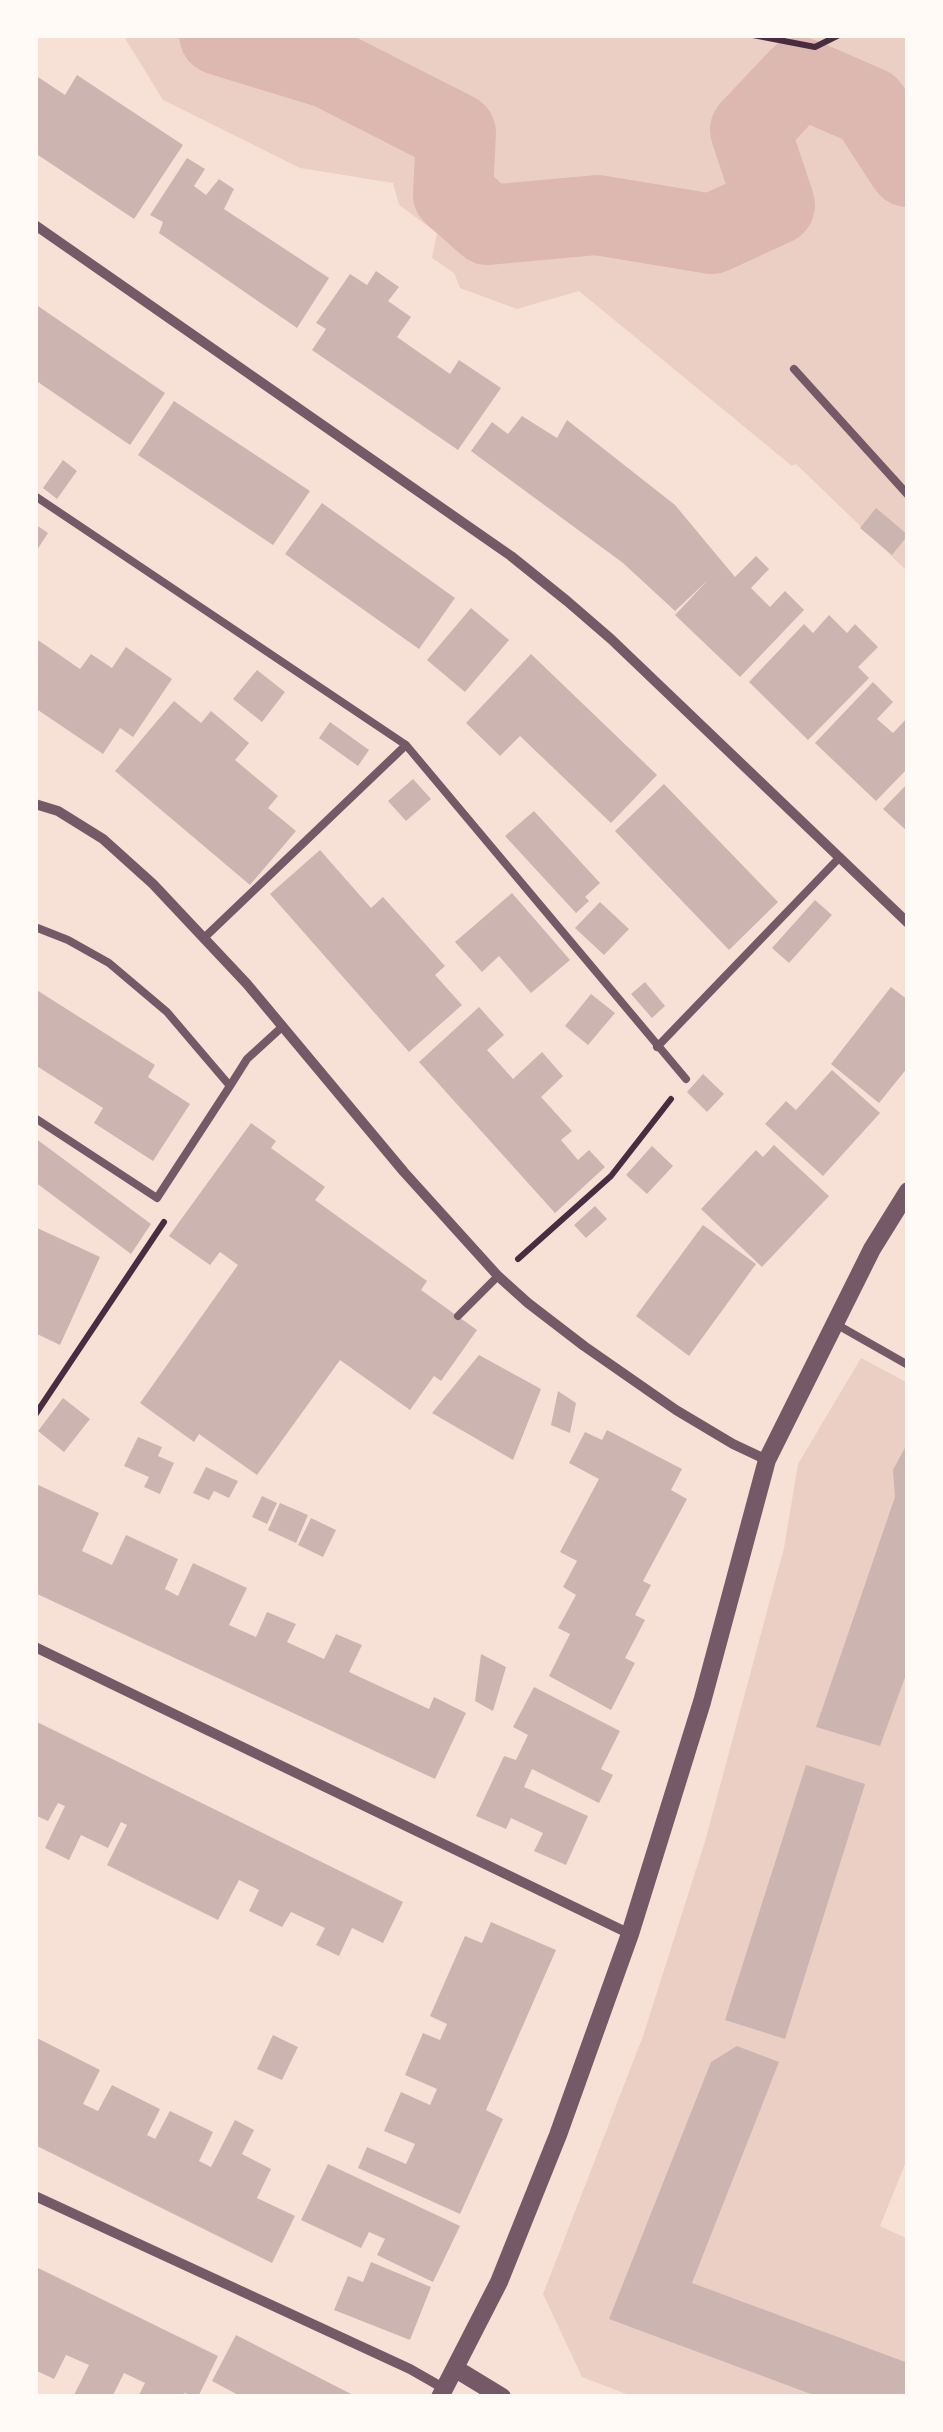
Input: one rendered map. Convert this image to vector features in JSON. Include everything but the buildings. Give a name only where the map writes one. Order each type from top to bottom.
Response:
[{"type":"street","points":[[40,228],[510,556],[610,638],[908,923]]},
{"type":"street","points":[[35,804],[58,810],[103,838],[153,884],[204,937],[404,1172],[498,1276],[528,1303],[676,1410],[766,1460]]},
{"type":"street","points":[[35,2196],[410,2369],[442,2393],[499,2282],[558,2135],[630,1934],[702,1702],[766,1460],[872,1249],[908,1192]]},
{"type":"street","points":[[35,1647],[630,1934]]},
{"type":"street","points":[[456,2369],[502,2397]]},
{"type":"lane","points":[[35,243],[40,228]]},
{"type":"lane","points":[[794,369],[908,495]]},
{"type":"lane","points":[[35,496],[406,745],[686,1079]]},
{"type":"lane","points":[[204,937],[406,745]]},
{"type":"lane","points":[[657,1047],[840,857]]},
{"type":"lane","points":[[35,927],[109,963],[167,1012],[230,1086]]},
{"type":"lane","points":[[35,1118],[157,1198],[247,1059],[282,1027]]},
{"type":"lane","points":[[458,1316],[498,1276]]},
{"type":"lane","points":[[834,1323],[908,1366]]},
{"type":"path","points":[[752,35],[815,47],[839,35]]},
{"type":"path","points":[[498,1276],[612,1176],[686,1079]]},
{"type":"shaded area","points":[[123,35],[908,35],[908,572],[796,464],[792,466],[579,291],[517,309],[460,288],[454,273],[432,258],[437,233],[399,205],[393,183],[300,168],[163,100]]},
{"type":"shaded area","points":[[861,1358],[908,1383],[908,2157],[880,2226],[908,2239],[908,2397],[634,2397],[582,2377],[543,2294],[643,2036],[706,1838],[784,1548],[798,1464]]},
{"type":"waterway","points":[[219,35],[330,69],[456,133],[453,194],[488,225],[597,215],[712,234],[775,205],[750,130],[800,77],[869,107],[908,167]]}]
